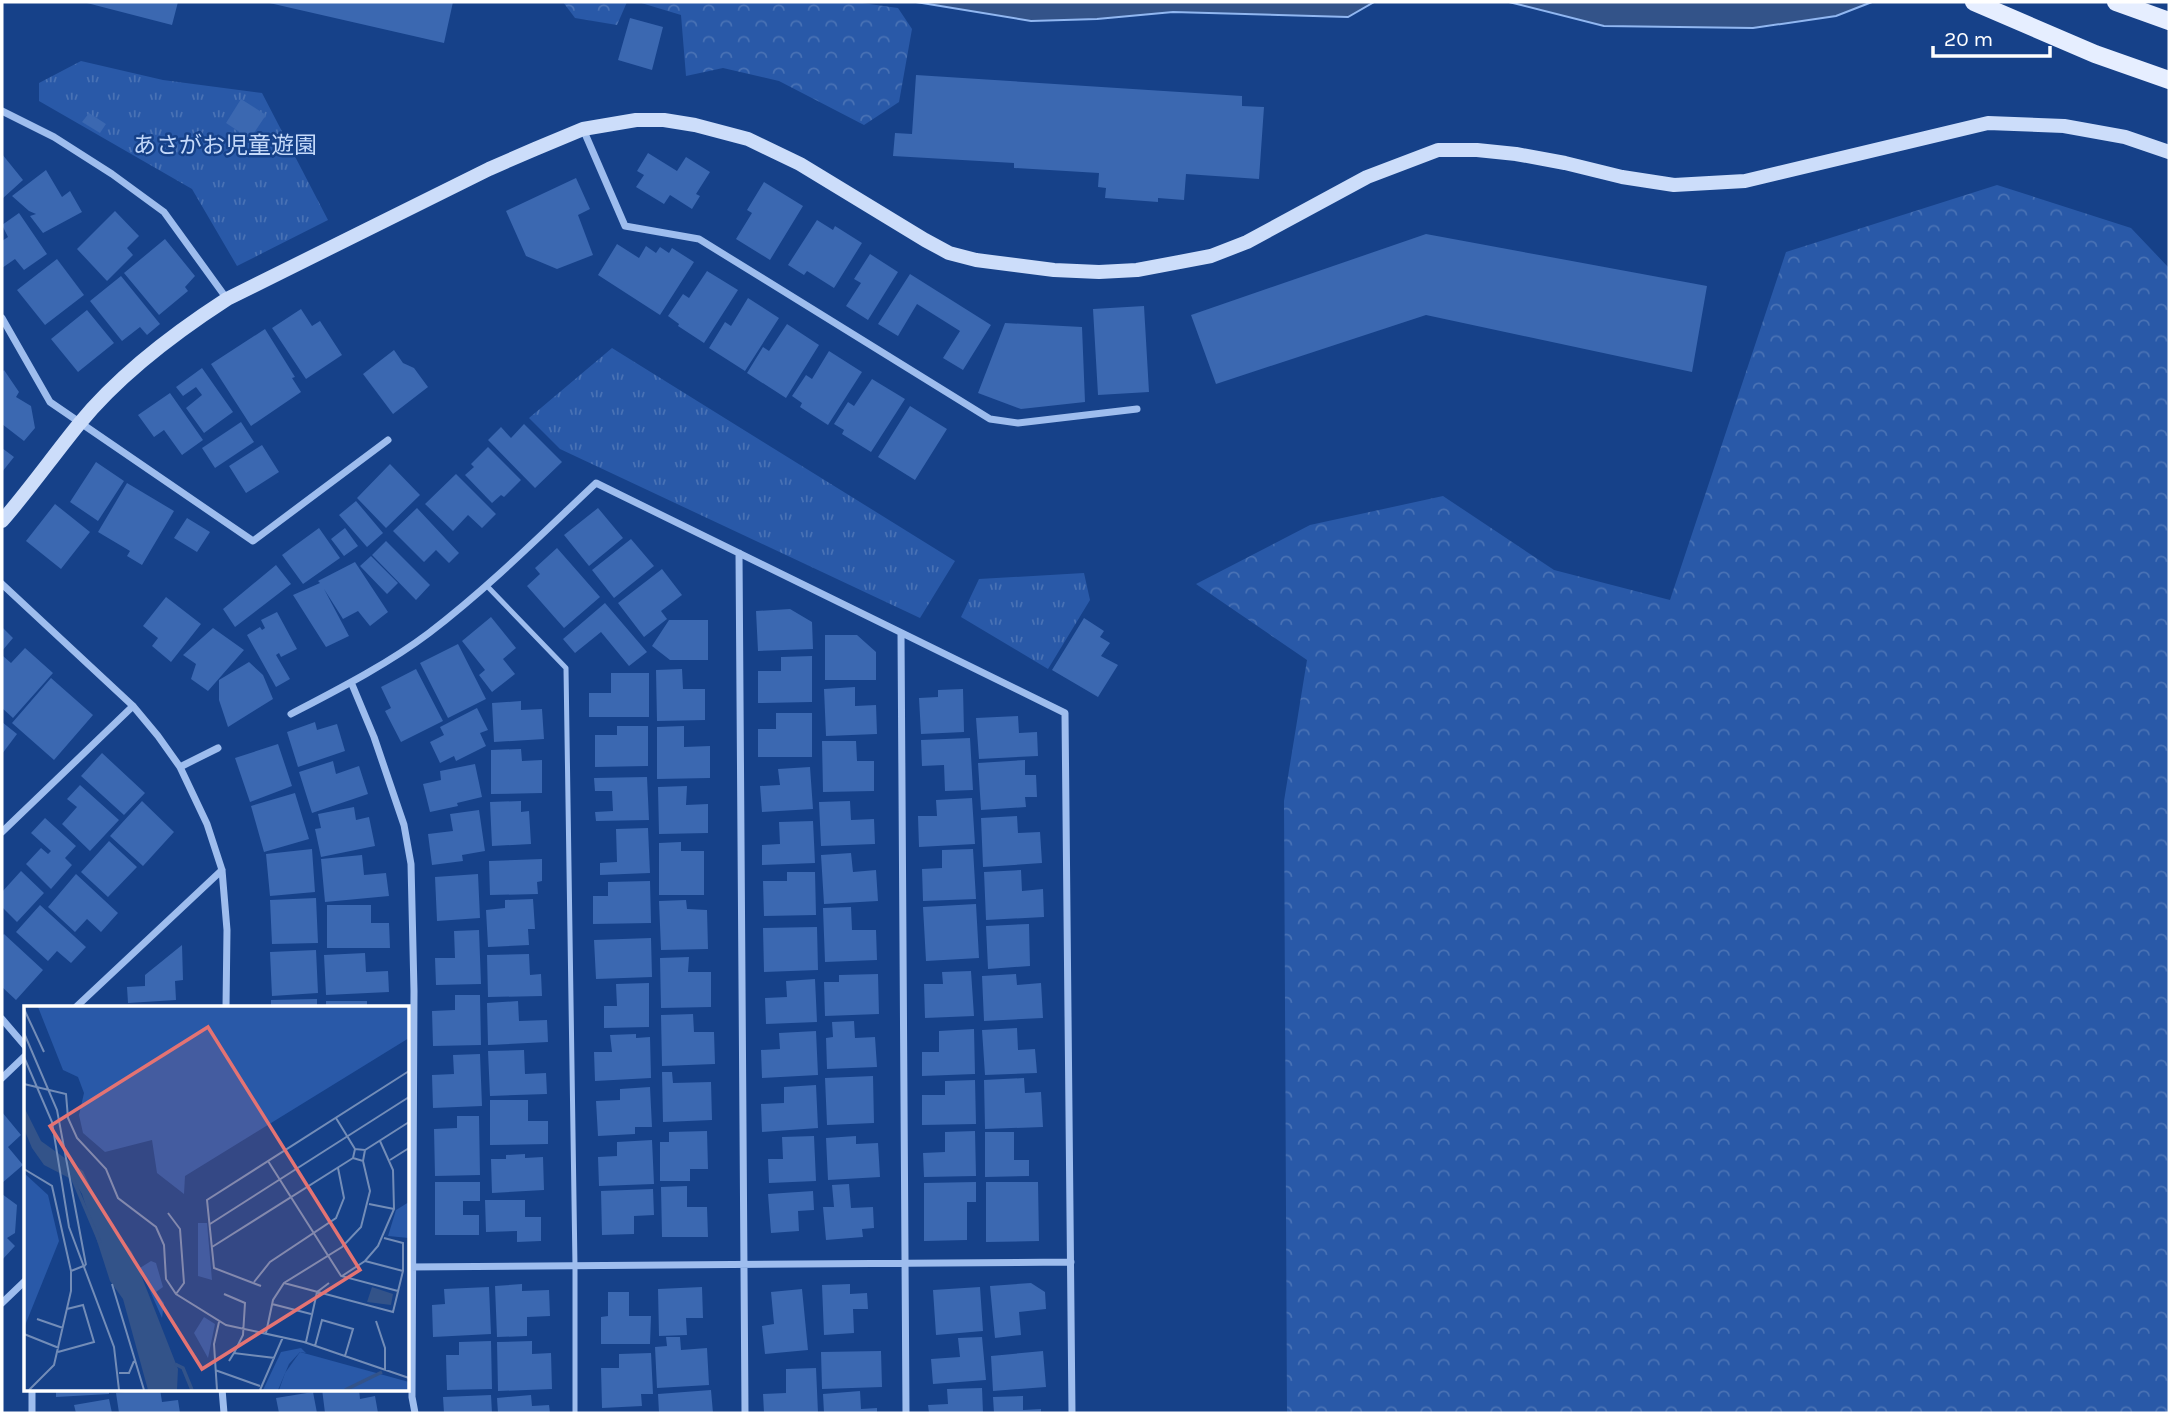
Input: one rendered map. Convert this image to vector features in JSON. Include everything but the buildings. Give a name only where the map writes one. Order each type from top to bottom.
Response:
[{"type":"main road","points":[[1974,2],[2095,54],[2169,80]]},
{"type":"main road","points":[[2116,2],[2169,21]]},
{"type":"street","points":[[2,111],[54,137],[112,174],[164,212],[227,299]]},
{"type":"street","points":[[2,522],[80,423],[139,365],[181,330],[227,299],[489,169],[583,130],[636,120],[664,120],[723,131],[776,151],[950,253],[993,263],[1099,272],[1137,270],[1211,257],[1247,242],[1367,177],[1438,150],[1516,154],[1674,186],[1745,181],[1988,123],[2064,126],[2125,137],[2169,152]]},
{"type":"street","points":[[583,130],[625,226],[699,239],[990,419],[1018,423],[1137,409]]},
{"type":"street","points":[[2,318],[50,402],[253,541],[388,440]]},
{"type":"street","points":[[291,714],[351,682],[427,635],[487,586],[596,483],[1065,713],[1072,1413]]},
{"type":"street","points":[[739,553],[745,1413]]},
{"type":"street","points":[[2,584],[133,706],[180,767],[207,824],[222,870],[227,930],[226,1006]]},
{"type":"street","points":[[901,633],[906,1413]]},
{"type":"street","points":[[351,682],[374,737],[404,825],[411,864],[414,990],[411,1267],[412,1397],[415,1413]]},
{"type":"street","points":[[2,832],[133,706]]},
{"type":"street","points":[[180,767],[218,748]]},
{"type":"street","points":[[77,1006],[222,870]]},
{"type":"street","points":[[2,1019],[24,1045]]},
{"type":"street","points":[[2,1077],[24,1057]]},
{"type":"street","points":[[411,1267],[1071,1262]]},
{"type":"street","points":[[2,1303],[24,1282]]},
{"type":"street","points":[[32,1390],[32,1413]]},
{"type":"street","points":[[222,1390],[224,1413]]},
{"type":"lane","points":[[487,586],[566,668],[575,1413]]},
{"type":"green space","points":[[563,2],[627,2],[617,25],[575,18]]},
{"type":"green space","points":[[638,2],[855,2],[898,8],[912,29],[899,102],[864,125],[779,81],[723,68],[686,76],[681,15]]},
{"type":"green space","name":"あさがお児童遊園","points":[[81,61],[163,80],[262,93],[328,220],[237,266],[192,189],[39,101],[39,83]]},
{"type":"green space","points":[[1997,185],[2131,228],[2169,268],[2169,1413],[1287,1413],[1284,801],[1307,660],[1196,584],[1310,525],[1443,496],[1554,570],[1670,600],[1786,252]]},
{"type":"green space","points":[[612,348],[955,561],[920,618],[560,449],[529,418]]},
{"type":"green space","points":[[1084,573],[1090,600],[1048,669],[961,617],[979,579]]},
{"type":"shaded area","points":[[916,2],[1374,2],[1348,17],[1173,12],[1097,19],[1031,21]]},
{"type":"shaded area","points":[[1509,2],[1872,2],[1836,16],[1753,28],[1604,26]]}]
